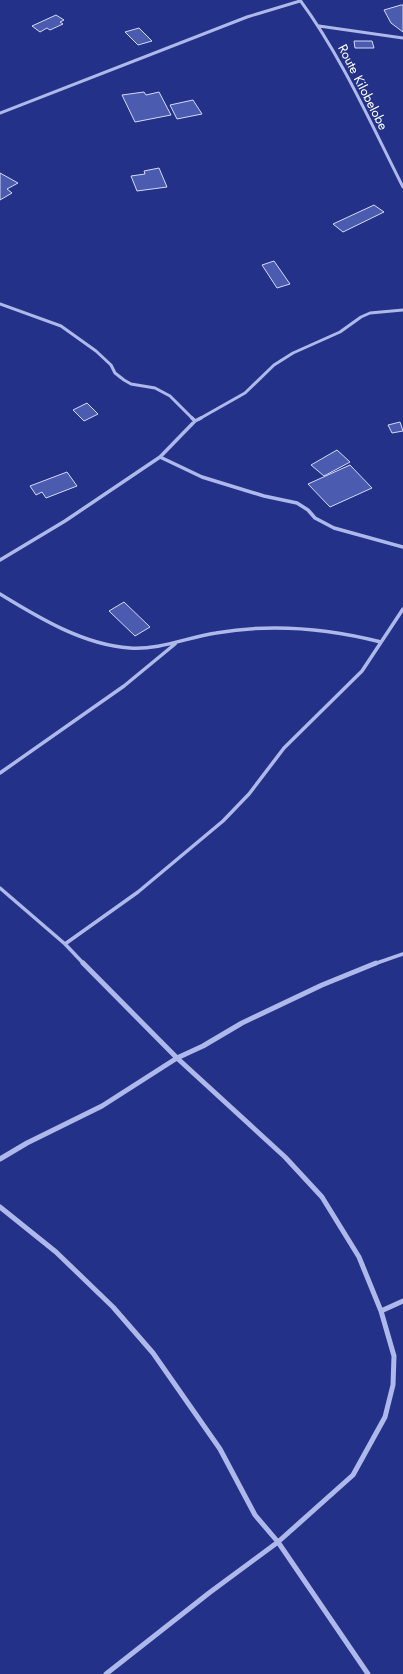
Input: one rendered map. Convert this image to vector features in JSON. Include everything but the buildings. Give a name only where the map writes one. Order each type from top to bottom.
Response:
[{"type":"street","name":"Route Kilobelobe","points":[[300,0],[319,26],[340,63],[403,187]]},
{"type":"street","points":[[0,113],[247,17],[300,0]]},
{"type":"street","points":[[319,26],[403,38]]},
{"type":"street","points":[[0,304],[60,326],[96,351],[111,365],[115,373],[124,380],[131,384],[155,388],[170,396],[195,421]]},
{"type":"street","points":[[0,560],[65,521],[160,457],[195,421],[245,393],[274,365],[293,353],[340,332],[361,317],[370,313],[403,310]]},
{"type":"street","points":[[160,457],[202,477],[264,496],[297,503],[308,510],[315,518],[334,528],[403,547]]},
{"type":"street","points":[[0,594],[24,609],[68,630],[121,647],[142,648],[175,644],[196,637],[244,629],[291,626],[338,631],[381,642]]},
{"type":"street","points":[[64,944],[138,892],[223,821],[249,794],[284,748],[362,671],[403,609]]},
{"type":"street","points":[[0,773],[124,686],[175,644]]},
{"type":"street","points":[[0,888],[64,944],[176,1058],[285,1157],[322,1197],[359,1257],[381,1311],[394,1356],[393,1384],[385,1417],[353,1475],[278,1542],[209,1593],[106,1674]]},
{"type":"street","points":[[0,1159],[27,1143],[102,1106],[176,1058],[203,1046],[242,1023],[322,984],[388,958],[403,954]]},
{"type":"street","points":[[0,1207],[56,1252],[113,1307],[153,1353],[220,1449],[255,1515],[278,1542],[368,1674]]},
{"type":"street","points":[[381,1311],[403,1301]]}]
